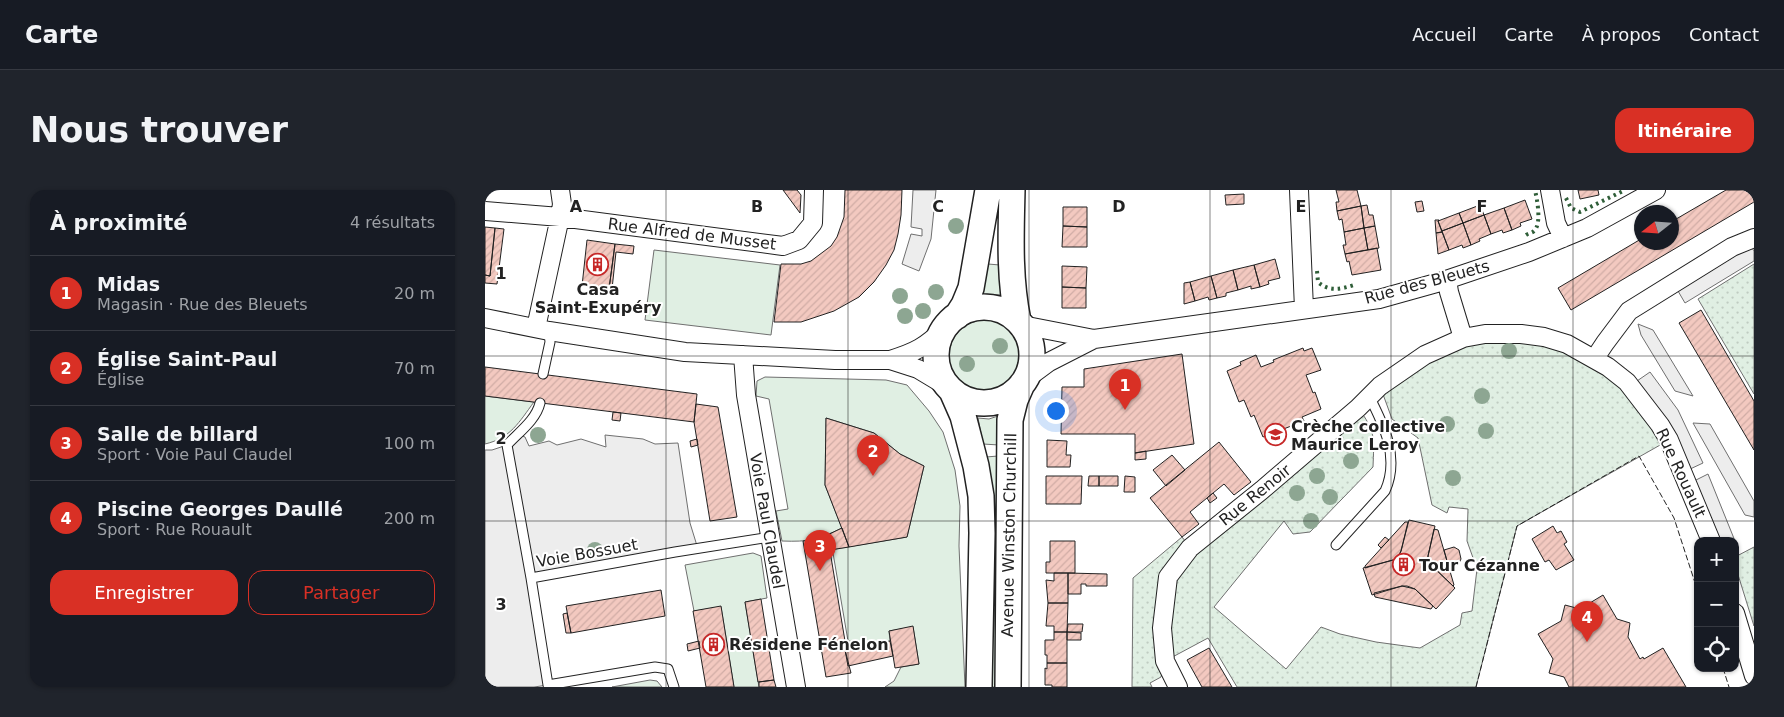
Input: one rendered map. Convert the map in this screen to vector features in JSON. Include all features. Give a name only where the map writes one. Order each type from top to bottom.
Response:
[{"type":"main road","points":[[987,190],[971,288],[964,305],[937,344],[936,355],[939,372],[950,389],[961,398],[972,402],[991,403],[1009,397],[1024,382],[1031,367],[1033,355],[1031,342],[1020,323],[1014,302],[1011,276],[1012,190]]},
{"type":"main road","points":[[951,322],[972,308],[990,307],[1002,310],[1020,323]]},
{"type":"main road","name":"Avenue Winston Churchill","points":[[1007,687],[1011,420],[1015,400],[1024,382]]},
{"type":"main road","name":"Avenue Winston Churchill","points":[[950,389],[963,416],[976,466],[981,496],[979,687]]},
{"type":"street","name":"Rue Alfred de Musset","points":[[485,211],[563,200],[681,231],[783,246],[799,240],[813,223],[814,190]]},
{"type":"street","points":[[1299,190],[1304,310]]},
{"type":"street","points":[[1550,190],[1557,223],[1563,238]]},
{"type":"street","name":"Rue des Bleuets","points":[[1020,323],[1094,338],[1379,299],[1491,266],[1563,238],[1657,190]]},
{"type":"street","points":[[542,330],[563,200]]},
{"type":"street","points":[[1595,358],[1629,311],[1732,247],[1754,238]]},
{"type":"street","points":[[1447,280],[1463,338]]},
{"type":"street","points":[[485,318],[542,330],[685,352],[743,356],[891,360],[918,369],[936,378],[950,389]]},
{"type":"street","points":[[891,360],[913,353],[931,341],[951,322]]},
{"type":"street","name":"Rue Rouault","points":[[1463,338],[1485,334],[1521,334],[1544,337],[1567,344],[1595,358],[1627,382],[1660,425],[1677,458],[1709,537]]},
{"type":"street","name":"Rue des Bleuets","points":[[1024,382],[1049,362],[1094,338]]},
{"type":"street","name":"Rue Renoir","points":[[1178,687],[1165,661],[1162,628],[1168,577],[1190,548],[1262,490],[1358,408],[1380,386],[1425,355],[1463,338]]},
{"type":"street","name":"Voie Paul Claudel","points":[[743,356],[746,395],[796,687]]},
{"type":"street","points":[[1739,626],[1754,676]]},
{"type":"lane","points":[[542,330],[550,342],[543,374]]},
{"type":"lane","points":[[1336,545],[1385,490],[1390,480],[1391,460],[1385,428],[1369,396]]},
{"type":"lane","name":"Voie Bossuet","points":[[539,406],[531,420],[507,445],[531,578],[770,537]]},
{"type":"lane","points":[[531,578],[547,685],[655,666],[668,669],[674,687]]},
{"type":"green space","points":[[654,250],[780,265],[771,335],[645,320]]},
{"type":"green space","points":[[988,264],[1000,265],[1003,295],[981,294]]},
{"type":"green space","points":[[1754,264],[1754,394],[1698,299]]},
{"type":"green space","points":[[985,320],[1005,326],[1015,336],[1021,356],[1015,376],[1005,386],[985,392],[965,386],[955,376],[949,356],[955,336],[965,326]]},
{"type":"green space","points":[[1521,334],[1595,358],[1669,440],[1517,526],[1476,687],[1237,687],[1208,638],[1165,661],[1161,677],[1150,683],[1152,687],[1132,687],[1133,578],[1182,537],[1190,547],[1358,408],[1368,423],[1373,436],[1373,467],[1310,532],[1293,534],[1284,521],[1214,607],[1286,669],[1321,627],[1340,634],[1376,642],[1420,648],[1460,625],[1462,613],[1472,611],[1477,569],[1467,541],[1468,509],[1449,507],[1447,513],[1432,505],[1418,438],[1392,419],[1380,386],[1425,355]]},
{"type":"green space","points":[[765,377],[886,380],[907,385],[929,411],[943,432],[955,470],[960,506],[959,546],[965,687],[885,687],[894,681],[901,667],[919,664],[913,627],[889,631],[890,641],[870,645],[848,641],[833,553],[835,549],[907,537],[924,466],[900,454],[874,433],[826,418],[825,485],[842,528],[813,539],[782,541],[776,511],[788,509],[769,399],[756,396],[757,381]]},
{"type":"green space","points":[[485,396],[534,402],[514,428],[502,438],[485,444]]},
{"type":"green space","points":[[1001,415],[999,445],[983,444],[978,418],[989,419]]},
{"type":"green space","points":[[998,456],[999,687],[990,687],[986,457]]},
{"type":"green space","points":[[1754,547],[1754,626],[1739,578],[1739,555]]},
{"type":"green space","points":[[753,553],[761,556],[767,598],[745,602],[759,687],[734,687],[721,607],[694,611],[685,565]]},
{"type":"green space","points":[[650,680],[657,681],[662,687],[612,687]]},
{"type":"shaded area","points":[[913,190],[936,190],[931,239],[919,271],[902,264],[911,234],[922,236],[922,229],[911,227]]},
{"type":"shaded area","points":[[1751,246],[1754,251],[1754,261],[1685,303],[1678,291]]},
{"type":"shaded area","points":[[1638,324],[1653,330],[1693,396],[1675,391],[1641,335]]},
{"type":"shaded area","points":[[1650,372],[1678,410],[1703,463],[1688,470],[1637,381]]},
{"type":"shaded area","points":[[1693,423],[1710,424],[1754,501],[1754,517],[1745,515]]},
{"type":"shaded area","points":[[517,434],[525,437],[529,446],[549,441],[557,445],[581,439],[606,447],[605,435],[643,439],[655,444],[678,443],[690,523],[698,549],[531,578],[548,685],[534,687],[485,687],[485,450],[492,450],[507,445]]},
{"type":"shaded area","points":[[1708,474],[1733,537],[1716,537],[1694,481]]},
{"type":"building","points":[[783,190],[797,190],[801,195],[800,213]]},
{"type":"building","points":[[845,190],[902,190],[898,234],[894,250],[886,265],[874,282],[859,297],[834,311],[801,322],[774,322],[781,264],[801,264],[811,261],[831,246],[837,237],[844,217]]},
{"type":"building","points":[[1336,190],[1357,190],[1361,206],[1337,211],[1336,202],[1339,202]]},
{"type":"building","points":[[1578,190],[1598,190],[1599,195],[1580,199]]},
{"type":"building","points":[[1726,190],[1753,190],[1754,202],[1679,246],[1679,217]]},
{"type":"building","points":[[1244,194],[1244,204],[1226,205],[1225,195]]},
{"type":"building","points":[[1525,200],[1532,219],[1520,223],[1521,226],[1512,230],[1504,208]]},
{"type":"building","points":[[1422,201],[1424,211],[1417,212],[1415,202]]},
{"type":"building","points":[[1367,205],[1369,215],[1373,215],[1375,226],[1364,228],[1361,206]]},
{"type":"building","points":[[1480,205],[1484,215],[1463,223],[1459,213]]},
{"type":"building","points":[[1361,206],[1364,228],[1344,232],[1342,219],[1339,220],[1337,211]]},
{"type":"building","points":[[1063,207],[1087,207],[1087,227],[1063,226]]},
{"type":"building","points":[[1504,208],[1512,230],[1503,233],[1502,230],[1491,234],[1484,215]]},
{"type":"building","points":[[1459,213],[1463,223],[1442,231],[1438,221]]},
{"type":"building","points":[[1484,215],[1491,234],[1471,245],[1463,223]]},
{"type":"building","points":[[1435,220],[1439,220],[1442,232],[1436,233]]},
{"type":"building","points":[[1463,223],[1471,245],[1463,248],[1462,245],[1449,250],[1442,231]]},
{"type":"building","points":[[1063,226],[1087,227],[1087,247],[1062,247]]},
{"type":"building","points":[[1375,226],[1379,248],[1368,250],[1364,228]]},
{"type":"building","points":[[485,227],[495,228],[490,276],[485,275]]},
{"type":"building","points":[[495,228],[504,229],[497,284],[485,283],[485,275],[490,276]]},
{"type":"building","points":[[1364,228],[1368,250],[1345,254],[1343,245],[1346,245],[1344,232]]},
{"type":"building","points":[[1442,232],[1449,250],[1438,254],[1436,233]]},
{"type":"building","name":"Casa Saint-Exupéry","points":[[587,240],[615,244],[609,289],[582,286]]},
{"type":"building","points":[[1634,243],[1634,250],[1673,250],[1571,310],[1558,288]]},
{"type":"building","points":[[615,244],[634,246],[633,254],[616,252],[612,289],[609,289]]},
{"type":"building","points":[[1377,248],[1381,270],[1352,275],[1349,261],[1347,262],[1345,254]]},
{"type":"building","points":[[1275,259],[1280,278],[1268,281],[1269,284],[1260,287],[1254,265]]},
{"type":"building","points":[[1254,265],[1260,287],[1251,289],[1251,286],[1238,290],[1233,270]]},
{"type":"building","points":[[1062,266],[1087,267],[1086,288],[1062,287]]},
{"type":"building","points":[[1233,270],[1238,290],[1217,298],[1211,276]]},
{"type":"building","points":[[1211,276],[1217,298],[1209,300],[1208,297],[1195,301],[1190,282]]},
{"type":"building","points":[[1190,282],[1195,301],[1184,304],[1184,283]]},
{"type":"building","points":[[1062,287],[1086,288],[1086,308],[1062,308]]},
{"type":"building","points":[[1701,310],[1754,401],[1754,450],[1679,323]]},
{"type":"building","points":[[1303,348],[1304,351],[1312,348],[1321,370],[1306,375],[1321,409],[1302,417],[1304,421],[1263,437],[1254,415],[1251,417],[1244,400],[1239,402],[1227,371],[1241,365],[1240,362],[1256,355],[1261,367]]},
{"type":"building","points":[[1182,354],[1194,444],[1135,453],[1135,434],[1061,434],[1062,387],[1084,387],[1084,369]]},
{"type":"building","points":[[485,367],[697,394],[694,422],[485,396]]},
{"type":"building","points":[[696,404],[718,407],[737,517],[710,521],[694,422]]},
{"type":"building","points":[[613,412],[621,413],[620,421],[612,420]]},
{"type":"building","points":[[826,418],[874,433],[900,454],[924,466],[907,537],[849,547],[825,485]]},
{"type":"building","points":[[697,439],[698,445],[691,447],[690,441]]},
{"type":"building","points":[[1047,440],[1067,441],[1066,455],[1071,455],[1070,467],[1047,467]]},
{"type":"building","points":[[1219,442],[1251,482],[1234,495],[1224,484],[1190,512],[1199,524],[1182,537],[1150,498]]},
{"type":"building","points":[[1146,451],[1146,459],[1135,460],[1135,453]]},
{"type":"building","points":[[1172,455],[1185,470],[1166,486],[1153,470]]},
{"type":"building","points":[[1046,476],[1082,476],[1081,504],[1046,504]]},
{"type":"building","points":[[1089,476],[1099,476],[1099,486],[1088,486]]},
{"type":"building","points":[[1099,476],[1118,476],[1118,486],[1099,486]]},
{"type":"building","points":[[1125,476],[1135,477],[1135,492],[1124,492]]},
{"type":"building","points":[[1213,493],[1217,498],[1210,503],[1207,498]]},
{"type":"building","name":"Tour Cézanne","points":[[1409,520],[1435,526],[1428,562],[1455,588],[1436,609],[1415,589],[1407,586],[1372,595],[1363,568],[1393,560],[1399,555]]},
{"type":"building","points":[[1405,522],[1408,522],[1399,555],[1393,560],[1365,568],[1365,566]]},
{"type":"building","points":[[1553,526],[1557,533],[1561,531],[1567,542],[1564,544],[1574,560],[1556,570],[1549,560],[1545,562],[1532,539]]},
{"type":"building","points":[[842,528],[849,547],[830,550],[829,545],[826,546],[825,538],[821,538]]},
{"type":"building","points":[[1434,529],[1438,530],[1453,586],[1428,562]]},
{"type":"building","points":[[1385,537],[1389,540],[1381,548],[1378,545]]},
{"type":"building","points":[[825,538],[826,546],[829,545],[847,649],[845,650],[851,673],[826,677],[803,541]]},
{"type":"building","points":[[1050,541],[1075,541],[1075,573],[1046,573],[1046,562],[1050,562]]},
{"type":"building","points":[[1454,547],[1459,550],[1461,559],[1459,563],[1448,565],[1444,550]]},
{"type":"building","points":[[1054,573],[1068,573],[1068,603],[1048,603],[1046,580],[1054,581]]},
{"type":"building","points":[[1068,573],[1107,574],[1107,586],[1086,586],[1086,584],[1081,584],[1081,594],[1068,594]]},
{"type":"building","points":[[1402,586],[1415,589],[1433,606],[1431,609],[1375,597],[1374,593]]},
{"type":"building","points":[[661,590],[665,616],[571,633],[566,606]]},
{"type":"building","points":[[1603,595],[1617,619],[1630,623],[1628,637],[1640,659],[1643,657],[1644,659],[1663,648],[1686,687],[1569,687],[1564,677],[1549,673],[1553,659],[1538,634],[1561,621],[1565,605],[1580,609]]},
{"type":"building","points":[[761,599],[774,680],[758,682],[745,602]]},
{"type":"building","points":[[1048,603],[1068,603],[1067,632],[1054,632],[1054,626],[1046,626]]},
{"type":"building","name":"Résidene Fénelon","points":[[721,606],[734,687],[706,687],[693,611]]},
{"type":"building","points":[[567,613],[571,633],[566,633],[563,614]]},
{"type":"building","points":[[1068,624],[1083,624],[1082,632],[1067,632]]},
{"type":"building","points":[[913,626],[919,664],[895,668],[889,631]]},
{"type":"building","points":[[1054,632],[1067,632],[1067,663],[1047,663],[1045,640],[1054,640]]},
{"type":"building","points":[[1067,632],[1081,633],[1081,640],[1067,640]]},
{"type":"building","points":[[699,641],[700,648],[688,651],[687,644]]},
{"type":"building","points":[[848,641],[870,644],[870,645],[849,649]]},
{"type":"building","points":[[890,641],[893,656],[848,666],[845,650]]},
{"type":"building","points":[[1209,648],[1232,687],[1202,687],[1187,660]]},
{"type":"building","points":[[1047,663],[1067,663],[1067,687],[1045,685],[1045,668],[1047,669]]},
{"type":"building","points":[[774,680],[776,687],[759,687],[759,682]]},
{"type":"hedge","points":[[1526,235],[1534,231],[1538,223],[1535,190]]},
{"type":"hedge","points":[[1566,198],[1571,208],[1580,212],[1625,190]]},
{"type":"hedge","points":[[1317,271],[1318,282],[1326,287],[1340,288],[1354,285]]},
{"type":"fence","points":[[1476,687],[1517,526],[1639,456],[1674,518],[1695,582]]},
{"type":"fence","points":[[1724,672],[1729,687]]},
{"type":"place","name":"Casa Saint-Exupéry","points":[[598,265]]},
{"type":"place","name":"Midas","points":[[1125,410]]},
{"type":"place","name":"Crèche collective Maurice Leroy","points":[[1275,435]]},
{"type":"place","name":"Église Saint-Paul","points":[[873,476]]},
{"type":"place","name":"Tour Cézanne","points":[[1403,565]]},
{"type":"place","name":"Salle de billard","points":[[820,571]]},
{"type":"place","name":"Piscine Georges Daullé","points":[[1587,642]]},
{"type":"place","name":"Résidene Fénelon","points":[[713,644]]}]
